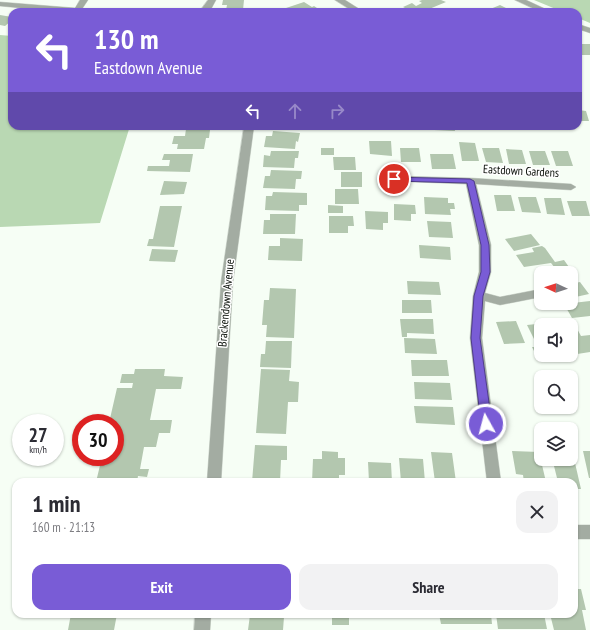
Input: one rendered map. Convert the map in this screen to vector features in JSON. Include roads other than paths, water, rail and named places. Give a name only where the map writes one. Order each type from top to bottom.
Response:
[{"type":"street","points":[[339,0],[353,8]]},
{"type":"street","points":[[519,0],[538,8]]},
{"type":"street","points":[[0,4],[44,8]]},
{"type":"street","name":"Brackendown Avenue","points":[[214,478],[227,282],[248,130]]},
{"type":"street","name":"Eastdown Gardens","points":[[394,179],[470,181],[571,187]]},
{"type":"street","points":[[470,181],[485,245],[485,272],[479,296],[476,338],[494,478]]},
{"type":"street","points":[[479,296],[500,301],[534,294]]},
{"type":"street","points":[[578,532],[590,532]]},
{"type":"street","points":[[202,630],[203,618]]}]
